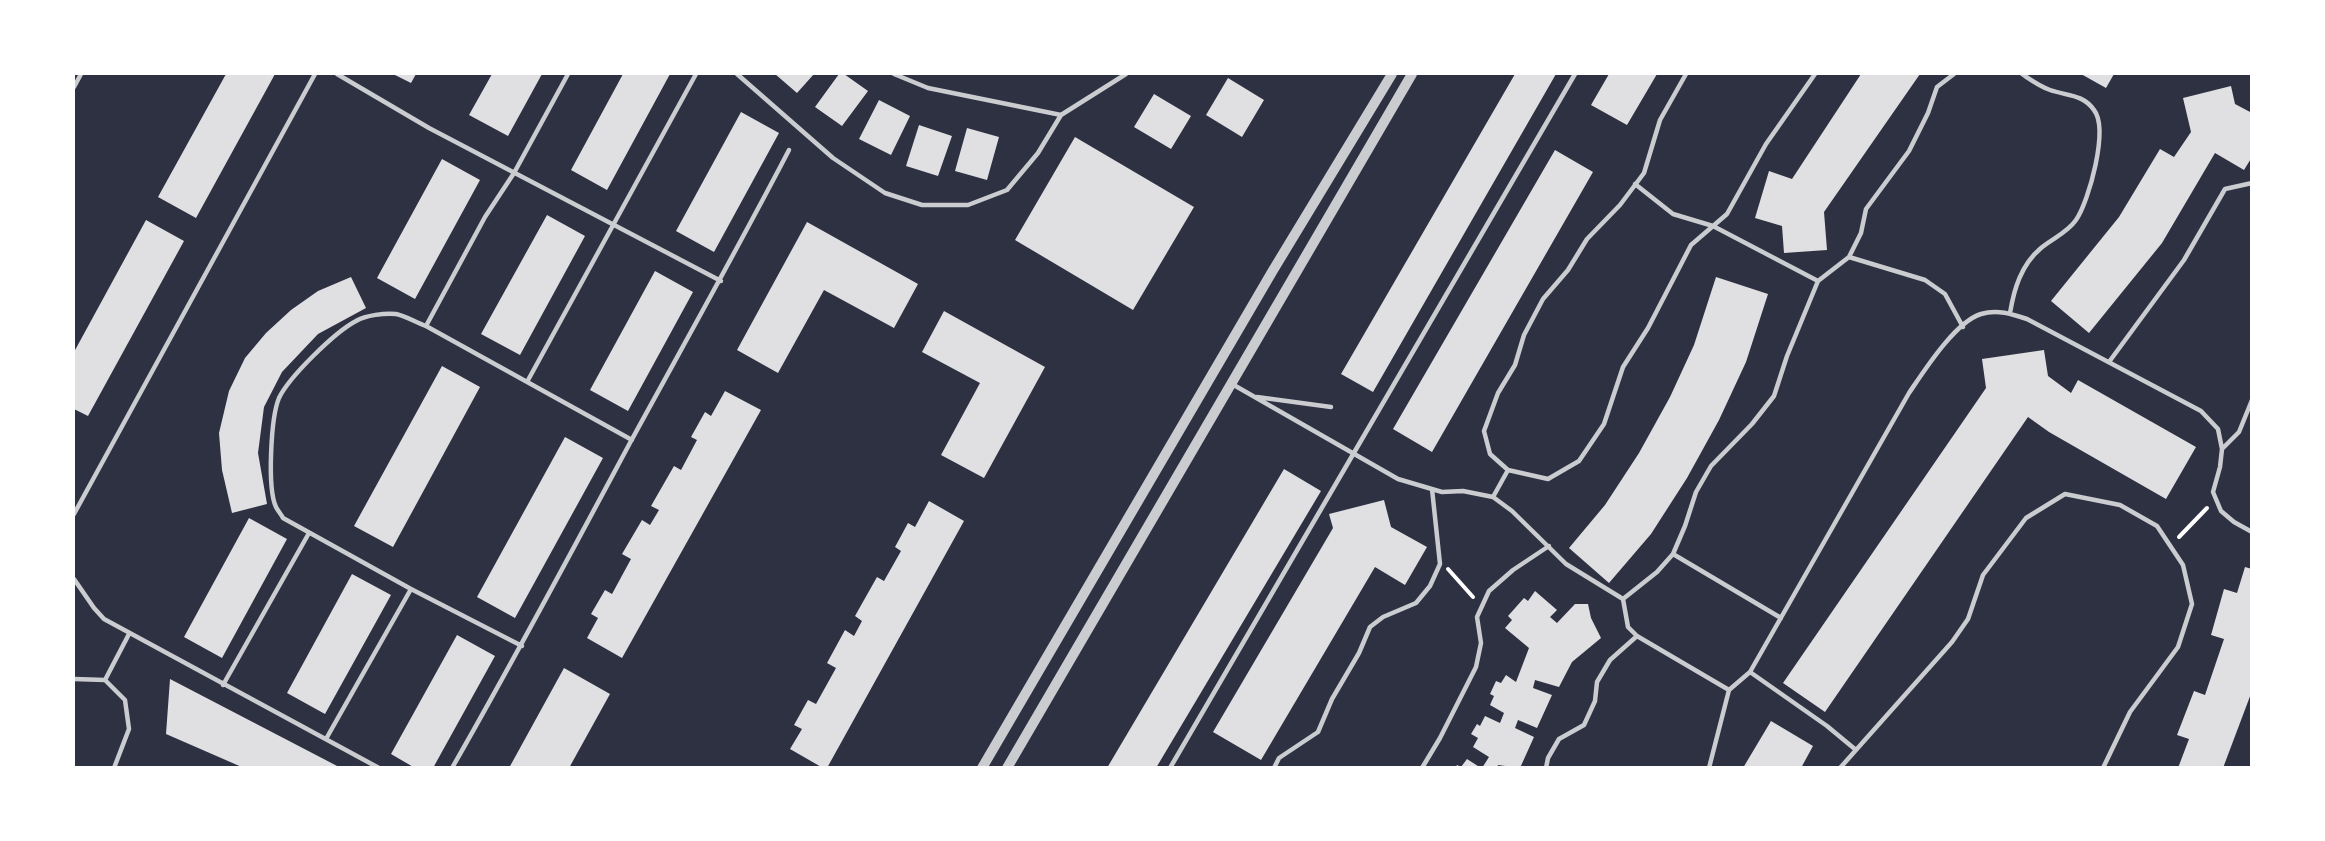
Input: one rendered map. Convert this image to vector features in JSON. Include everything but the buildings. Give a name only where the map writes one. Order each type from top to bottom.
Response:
[{"type":"street","points":[[982,768],[1260,293],[1392,74]]},
{"type":"street","points":[[1006,768],[1412,74]]},
{"type":"lane","points":[[74,87],[81,74]]},
{"type":"lane","points":[[74,514],[315,74]]},
{"type":"lane","points":[[338,74],[429,128],[721,281]]},
{"type":"lane","points":[[426,326],[485,217],[514,173],[568,74]]},
{"type":"lane","points":[[527,382],[696,74]]},
{"type":"lane","points":[[737,74],[833,158],[885,193],[922,204],[968,205],[1007,190],[1038,153],[1061,115],[1126,74]]},
{"type":"lane","points":[[894,74],[928,88],[1061,115]]},
{"type":"lane","points":[[1170,768],[1575,74]]},
{"type":"lane","points":[[1686,74],[1660,120],[1644,173],[1620,206],[1587,239],[1568,270],[1543,298],[1524,334],[1515,365],[1498,393],[1484,431],[1490,454],[1508,470],[1548,479],[1579,461],[1604,424],[1623,367],[1648,328],[1691,245],[1727,214],[1766,144],[1815,74]]},
{"type":"lane","points":[[1623,599],[1657,572],[1673,554],[1696,492],[1711,466],[1752,424],[1774,396],[1787,356],[1818,281],[1849,257],[1861,233],[1866,209],[1909,151],[1928,113],[1937,87],[1954,74]]},
{"type":"lane","points":[[2010,313],[2013,293],[2021,273],[2040,249],[2065,233],[2077,219],[2097,158],[2100,130],[2096,111],[2081,97],[2037,85],[2022,74]]},
{"type":"lane","points":[[453,768],[721,281],[789,150]]},
{"type":"lane","points":[[2109,363],[2184,260],[2225,189],[2252,183]]},
{"type":"lane","points":[[1635,184],[1673,214],[1713,226],[1818,281]]},
{"type":"lane","points":[[1849,257],[1926,280],[1945,294],[1963,327]]},
{"type":"lane","points":[[1709,768],[1729,690],[1750,672],[1909,393],[1936,353],[1980,314],[2010,313],[2027,319],[2201,411],[2218,429],[2222,449],[2213,492],[2221,511],[2234,522],[2252,532]]},
{"type":"lane","points":[[522,646],[283,518],[275,505],[271,470],[273,428],[279,399],[289,381],[333,338],[357,320],[396,314],[426,326],[632,440]]},
{"type":"lane","points":[[1230,383],[1398,479],[1442,492],[1463,491],[1493,497],[1512,511],[1566,564],[1623,599],[1628,627],[1637,636],[1729,690]]},
{"type":"lane","points":[[1254,397],[1331,407]]},
{"type":"lane","points":[[2222,449],[2239,432],[2252,400]]},
{"type":"lane","points":[[1493,497],[1508,470]]},
{"type":"lane","points":[[1274,768],[1279,758],[1318,732],[1332,699],[1359,653],[1370,627],[1383,617],[1416,603],[1430,586],[1440,564],[1432,489]]},
{"type":"lane","points":[[1840,768],[1952,642],[1968,620],[1983,575],[2026,518],[2066,494],[2120,505],[2157,526],[2183,565],[2192,604],[2178,647],[2130,712],[2103,768]]},
{"type":"lane","points":[[223,685],[309,533]]},
{"type":"lane","points":[[1422,768],[1476,668],[1481,643],[1478,617],[1489,591],[1513,570],[1549,546]]},
{"type":"lane","points":[[1673,554],[1781,618]]},
{"type":"lane","points":[[74,579],[104,619],[379,768]]},
{"type":"lane","points":[[326,739],[411,588]]},
{"type":"lane","points":[[105,680],[129,634]]},
{"type":"lane","points":[[1546,768],[1548,758],[1559,739],[1584,725],[1595,701],[1597,682],[1610,660],[1637,636]]},
{"type":"lane","points":[[326,739],[369,663]]},
{"type":"lane","points":[[1750,672],[1827,726],[1856,750]]},
{"type":"lane","points":[[74,679],[105,680],[125,700],[129,729],[114,768]]},
{"type":"path","points":[[2170,546],[2216,499]]},
{"type":"path","points":[[1440,564],[1451,571],[1482,608]]}]
